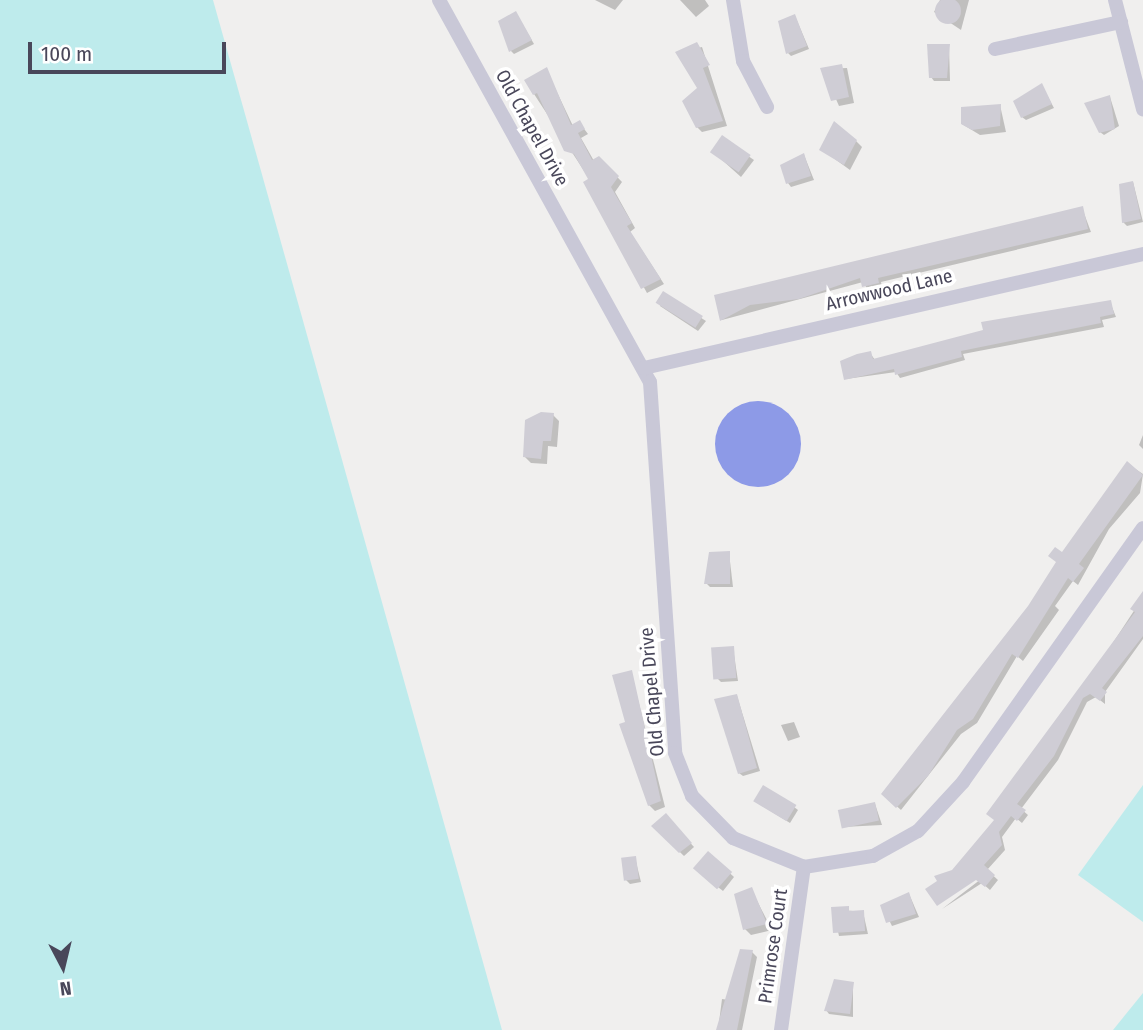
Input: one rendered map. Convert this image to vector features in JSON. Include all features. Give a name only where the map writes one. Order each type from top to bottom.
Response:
[{"type":"street","name":"Old Chapel Drive","points":[[439,0],[644,368],[654,406],[671,731],[679,767],[692,796],[725,832],[750,849],[804,867],[873,856],[931,821],[1143,528]]},
{"type":"street","points":[[733,0],[743,61],[767,107]]},
{"type":"street","points":[[1115,0],[1143,109]]},
{"type":"street","points":[[996,49],[1121,22]]},
{"type":"street","name":"Arrowwood Lane","points":[[644,368],[1143,254]]},
{"type":"street","name":"Primrose Court","points":[[781,1030],[804,867]]},
{"type":"shaded area","points":[[0,0],[213,0],[502,1030],[0,1030]]},
{"type":"shaded area","points":[[1143,785],[1143,922],[1078,875]]},
{"type":"shaded area","points":[[1143,993],[1143,1030],[1113,1030]]},
{"type":"water","points":[[758,401],[782,408],[794,420],[801,444],[794,468],[782,480],[758,487],[734,480],[722,468],[715,444],[722,420],[734,408]]},
{"type":"building","points":[[948,-2],[957,2],[961,11],[957,20],[948,24],[939,20],[935,11],[939,2]]},
{"type":"building","points":[[516,11],[532,40],[509,52],[498,21]]},
{"type":"building","points":[[795,14],[807,46],[786,54],[778,21]]},
{"type":"building","points":[[697,42],[710,65],[703,68],[723,121],[696,128],[682,101],[697,88],[675,52]]},
{"type":"building","points":[[927,44],[950,44],[947,78],[929,78]]},
{"type":"building","points":[[842,64],[849,97],[831,101],[820,68]]},
{"type":"building","points":[[547,67],[571,125],[580,120],[585,129],[578,133],[592,160],[599,156],[619,176],[611,187],[632,223],[627,226],[661,279],[641,289],[583,182],[588,179],[574,154],[564,151],[537,93],[533,95],[524,80]]},
{"type":"building","points":[[1042,83],[1052,104],[1021,118],[1013,101]]},
{"type":"building","points":[[1110,95],[1115,129],[1099,133],[1084,103]]},
{"type":"building","points":[[1001,104],[1000,126],[972,130],[961,124],[961,107]]},
{"type":"building","points":[[834,121],[857,140],[844,165],[819,150]]},
{"type":"building","points":[[722,135],[751,155],[739,172],[710,152]]},
{"type":"building","points":[[804,153],[811,176],[786,184],[780,165]]},
{"type":"building","points":[[1133,181],[1141,219],[1122,223],[1119,184]]},
{"type":"building","points":[[1083,206],[1088,229],[878,278],[879,283],[862,287],[860,278],[799,299],[750,305],[720,321],[714,295]]},
{"type":"building","points":[[663,291],[703,316],[695,328],[656,303]]},
{"type":"building","points":[[1111,300],[1114,314],[1100,317],[1101,323],[961,351],[962,357],[895,375],[894,369],[844,380],[840,361],[857,354],[871,351],[873,359],[983,330],[981,322]]},
{"type":"building","points":[[541,412],[554,413],[551,441],[543,441],[541,459],[523,457],[525,420]]},
{"type":"building","points":[[1127,461],[1143,475],[1079,564],[1084,568],[1073,582],[1068,578],[1018,658],[1012,654],[973,719],[957,730],[928,776],[896,808],[881,794],[1028,606],[1056,562],[1048,556],[1055,547],[1062,552]]},
{"type":"building","points":[[730,551],[730,584],[704,584],[709,552]]},
{"type":"building","points":[[1143,591],[1143,636],[1102,688],[1107,692],[1100,701],[1090,694],[1083,698],[1054,756],[1017,804],[1026,810],[1017,821],[1011,816],[999,832],[1002,845],[984,865],[995,875],[985,887],[976,880],[937,906],[925,889],[937,881],[934,876],[952,870],[994,820],[986,814],[1135,612],[1130,609]]},
{"type":"building","points":[[734,646],[736,678],[713,680],[711,648]]},
{"type":"building","points":[[632,670],[661,801],[648,806],[619,724],[625,722],[612,675]]},
{"type":"building","points":[[737,694],[757,768],[738,774],[714,699]]},
{"type":"building","points":[[763,785],[796,805],[787,821],[753,801]]},
{"type":"building","points":[[875,802],[879,821],[842,828],[838,810]]},
{"type":"building","points":[[666,813],[692,843],[679,853],[651,826]]},
{"type":"building","points":[[708,851],[732,872],[717,889],[693,868]]},
{"type":"building","points":[[636,856],[639,879],[624,881],[621,858]]},
{"type":"building","points":[[752,887],[767,924],[743,930],[734,894]]},
{"type":"building","points":[[909,892],[916,914],[886,923],[880,905]]},
{"type":"building","points":[[849,906],[849,911],[864,910],[865,931],[833,933],[831,907]]},
{"type":"building","points":[[740,949],[753,950],[737,1030],[716,1030]]},
{"type":"building","points":[[834,979],[854,982],[850,1014],[824,1011]]}]
